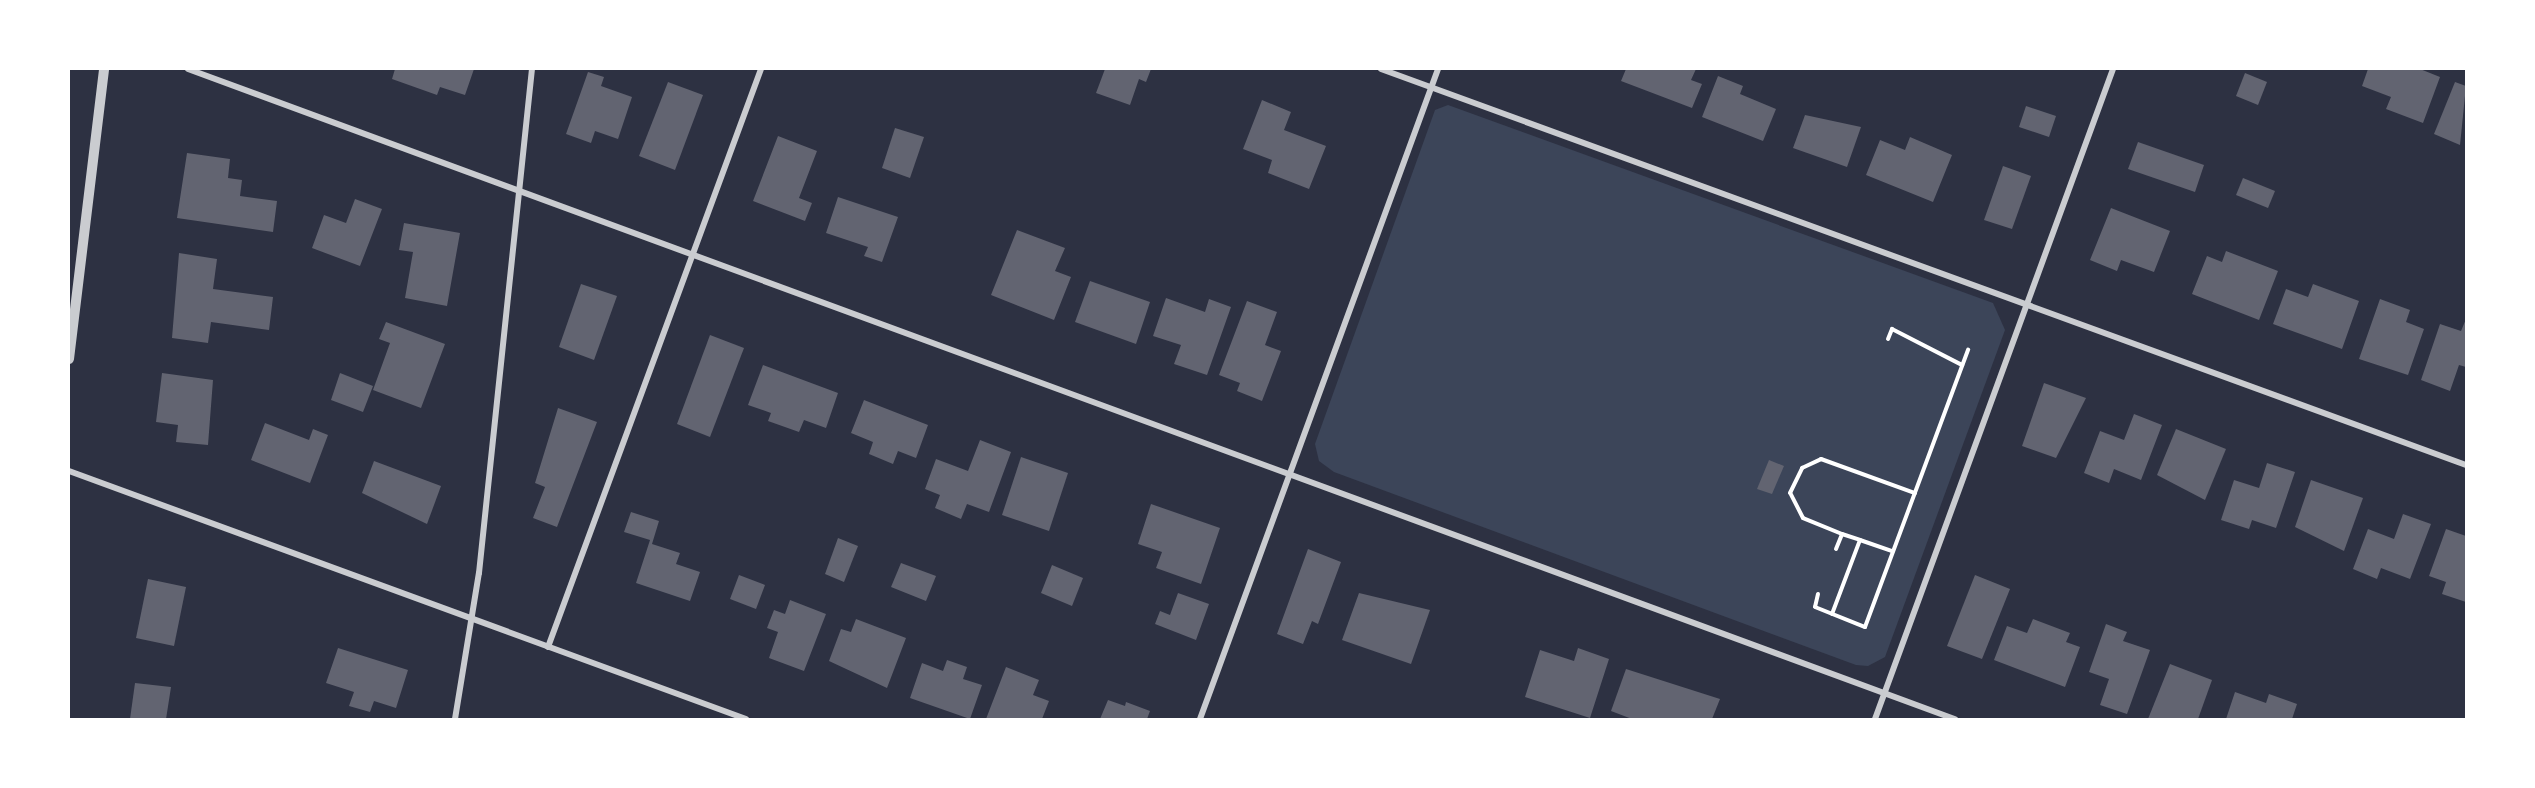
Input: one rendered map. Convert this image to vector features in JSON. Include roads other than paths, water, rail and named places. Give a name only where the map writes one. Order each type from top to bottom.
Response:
[{"type":"street","points":[[69,359],[104,69]]},
{"type":"street","points":[[188,69],[1291,472],[1955,719]]},
{"type":"street","points":[[455,719],[470,618],[521,192],[532,69]]},
{"type":"street","points":[[548,647],[761,69]]},
{"type":"street","points":[[1381,69],[2466,465]]},
{"type":"street","points":[[1200,719],[1438,69]]},
{"type":"street","points":[[1875,719],[2113,69]]},
{"type":"street","points":[[69,471],[746,719]]}]
